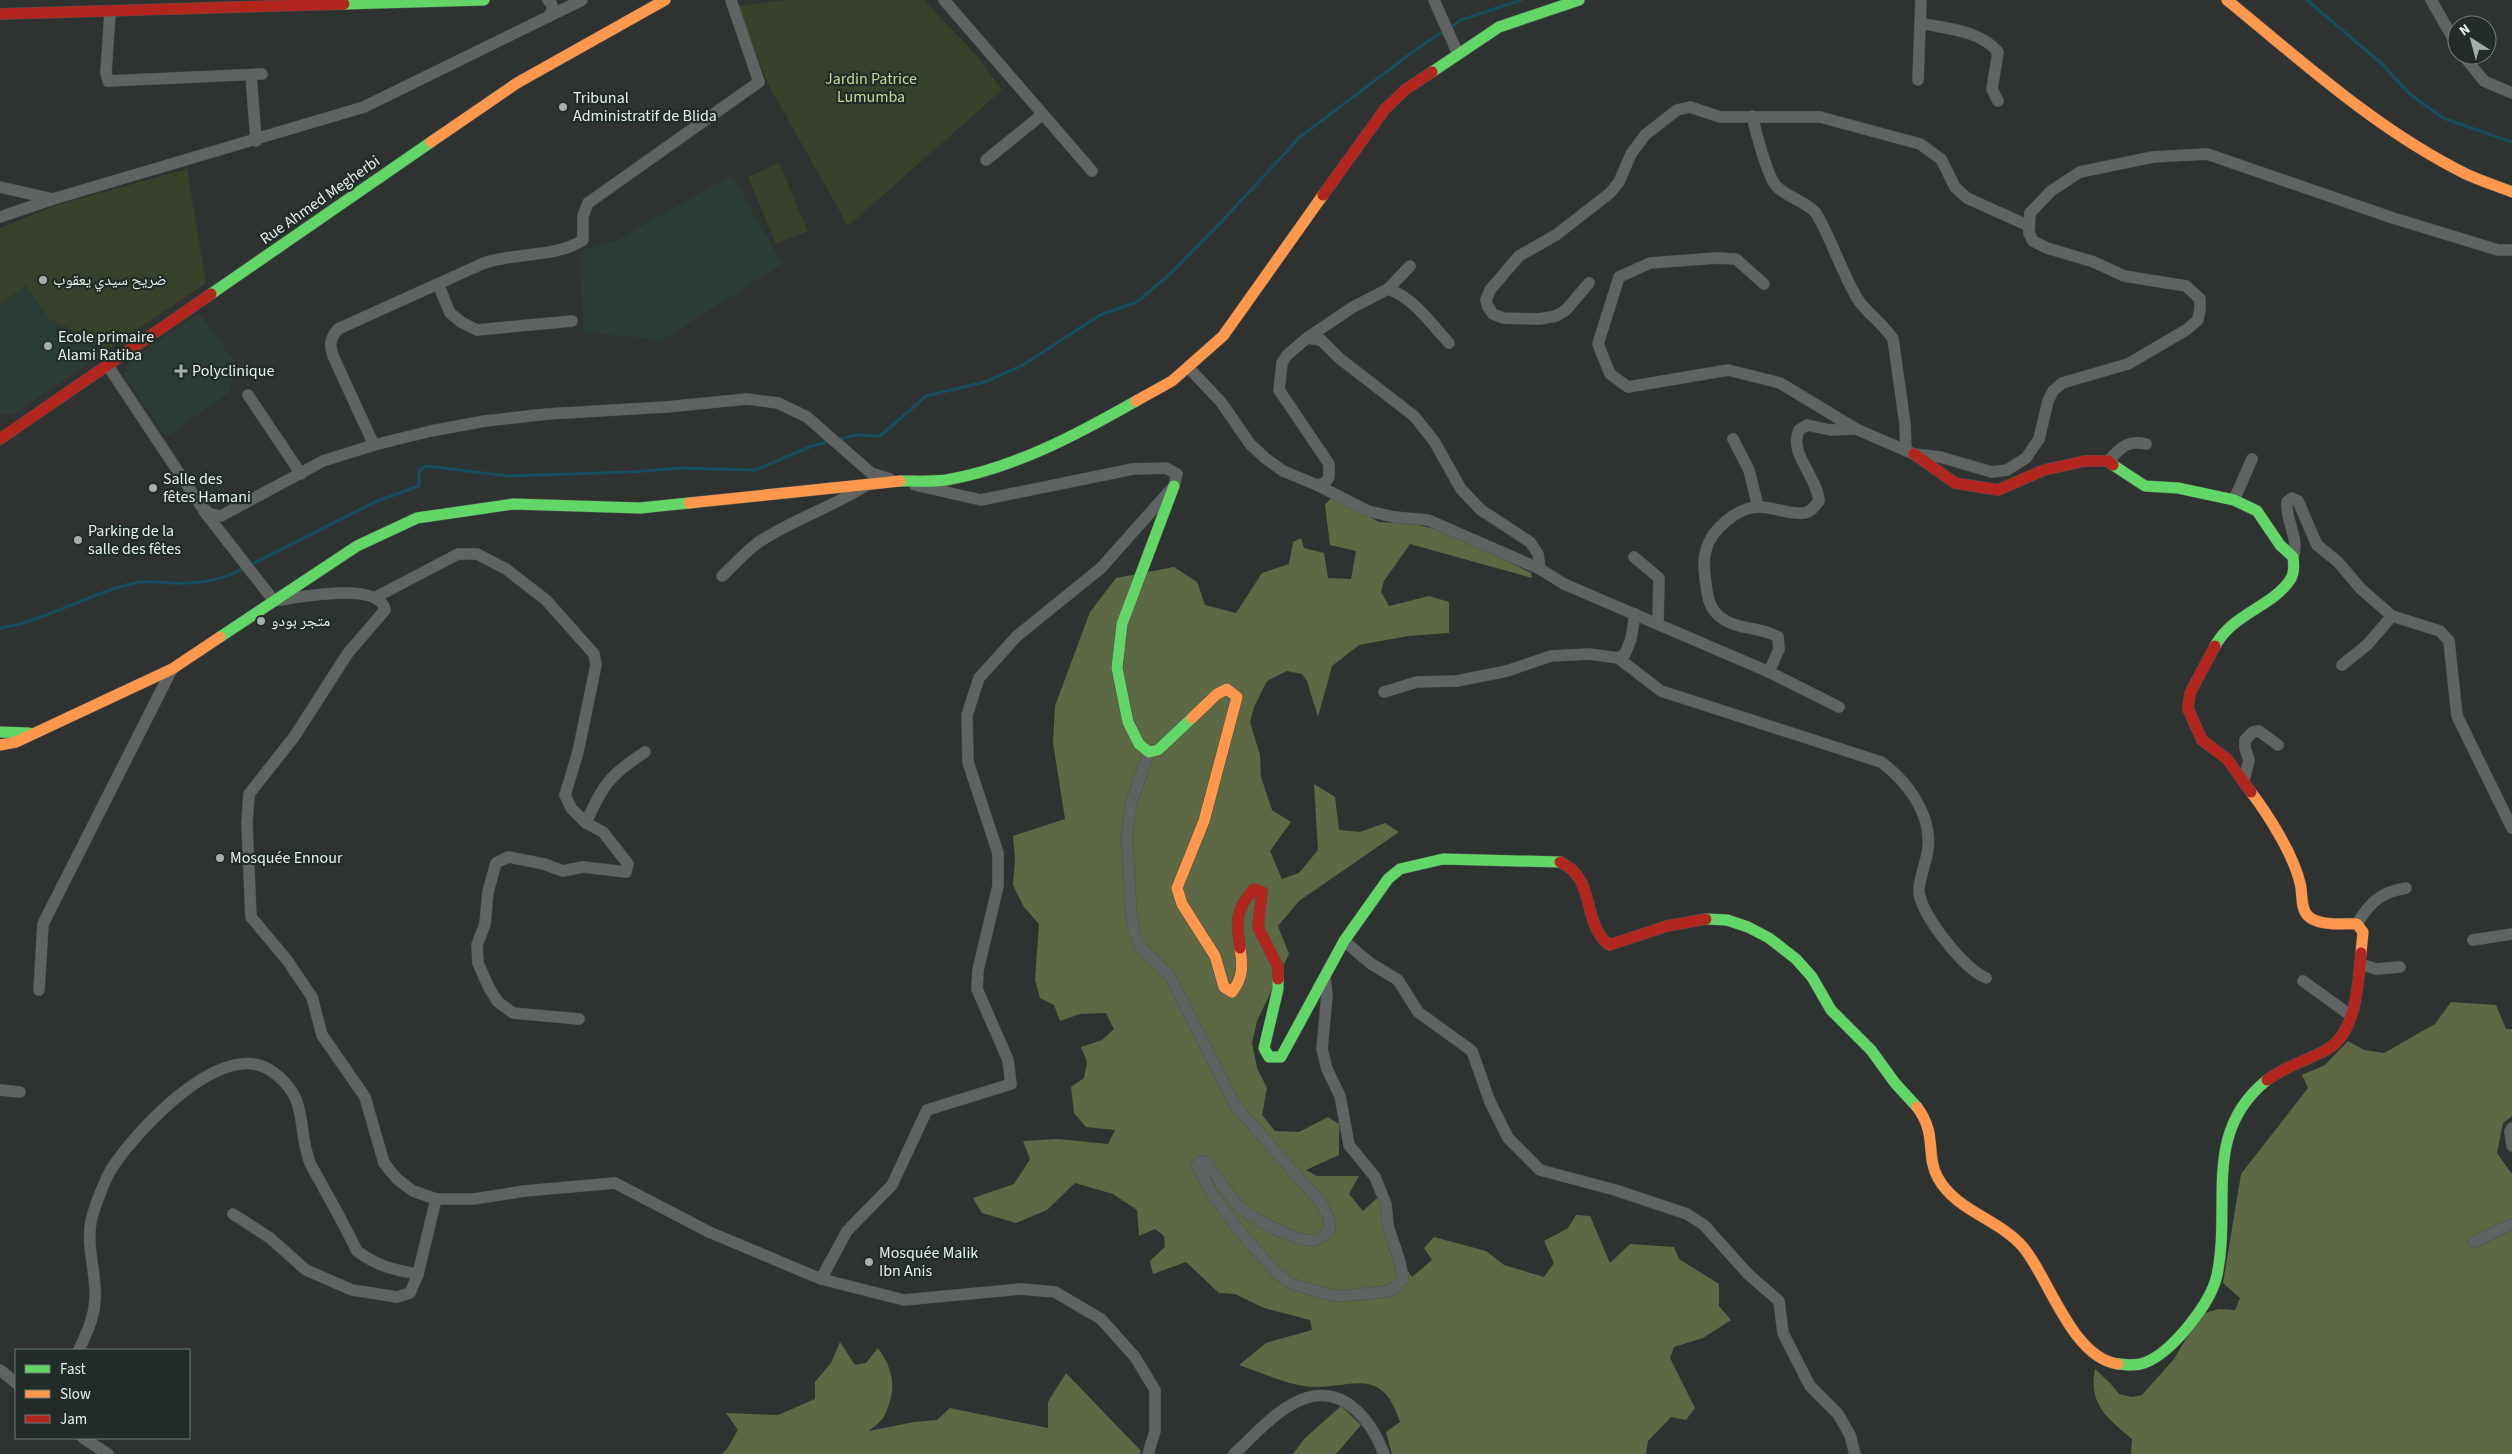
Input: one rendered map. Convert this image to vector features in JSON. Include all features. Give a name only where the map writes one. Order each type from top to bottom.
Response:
[{"type":"street","points":[[0,14],[110,13],[484,0]]},
{"type":"street","points":[[548,0],[552,6],[552,11],[548,17]]},
{"type":"street","points":[[0,217],[53,199],[256,141],[364,107],[582,0]]},
{"type":"street","name":"Rue Ahmed Megherbi","points":[[0,439],[518,83],[665,0]]},
{"type":"street","points":[[374,444],[333,356],[330,345],[331,338],[338,329],[503,257],[551,252],[572,247],[583,240],[583,216],[588,203],[593,198],[759,82],[731,0]]},
{"type":"street","points":[[944,0],[1092,171]]},
{"type":"street","points":[[1434,0],[1458,54]]},
{"type":"street","points":[[0,745],[16,742],[172,668],[357,546],[416,518],[513,504],[640,508],[869,479],[898,481],[945,480],[1010,463],[1103,420],[1172,381],[1223,336],[1385,109],[1406,89],[1499,27],[1579,0]]},
{"type":"street","points":[[1918,80],[1921,0]]},
{"type":"street","points":[[2227,0],[2328,84],[2396,133],[2466,174],[2512,192]]},
{"type":"street","points":[[2431,0],[2447,28]]},
{"type":"street","points":[[110,13],[106,72],[108,81],[257,74],[256,141]]},
{"type":"street","points":[[1920,24],[1980,36],[1992,44],[1998,52],[1992,89],[1998,101]]},
{"type":"street","points":[[2471,65],[2484,80],[2512,93]]},
{"type":"street","points":[[1589,283],[1566,310],[1556,316],[1539,320],[1503,318],[1493,314],[1486,300],[1490,290],[1519,256],[1556,235],[1610,193],[1619,182],[1631,154],[1640,141],[1658,123],[1677,110],[1690,107],[1720,117],[1820,117],[1920,144],[1941,160],[1955,187],[1967,198],[2029,226]]},
{"type":"street","points":[[986,160],[1043,114]]},
{"type":"street","points":[[1752,116],[1769,172],[1776,185],[1809,206],[1816,214],[1864,308],[1887,328],[1893,339],[1910,452]]},
{"type":"street","points":[[1910,452],[1940,457],[1992,472],[2007,470],[2026,458],[2039,439],[2048,401],[2053,391],[2062,384],[2128,364],[2186,330],[2198,320],[2200,300],[2186,286],[2124,276],[2094,262],[2047,248],[2033,241],[2028,233],[2030,213],[2039,201],[2080,172],[2153,156],[2207,154],[2393,218],[2498,250],[2512,250]]},
{"type":"street","points":[[0,187],[53,199]]},
{"type":"street","points":[[1764,284],[1736,259],[1717,258],[1650,263],[1619,277],[1598,344],[1610,374],[1628,387],[1728,370],[1780,383],[1856,428],[1910,452],[1955,483],[1998,490],[2044,470],[2085,462],[2108,461],[2145,486],[2178,488],[2234,500],[2257,511],[2280,544],[2293,557]]},
{"type":"street","points":[[1317,485],[1325,483],[1329,477],[1329,464],[1279,390],[1282,363],[1287,355],[1307,338],[1353,307],[1388,289],[1410,266]]},
{"type":"street","points":[[438,284],[450,313],[461,322],[477,330],[572,321]]},
{"type":"street","points":[[1388,289],[1400,293],[1449,343]]},
{"type":"street","points":[[1307,338],[1321,340],[1338,358],[1414,416],[1434,441],[1461,489],[1481,510],[1530,542],[1538,554],[1540,569]]},
{"type":"street","points":[[108,366],[201,506],[274,601]]},
{"type":"street","points":[[1188,367],[1221,402],[1250,444],[1283,471],[1317,485],[1368,511],[1394,517],[1428,520],[1540,569],[1564,584],[1769,672],[1839,706]]},
{"type":"street","points":[[248,395],[301,474]]},
{"type":"street","points":[[201,506],[210,514],[221,516],[323,461],[374,444],[494,420],[546,414],[666,407],[747,399],[778,403],[807,417],[869,479]]},
{"type":"street","points":[[1769,672],[1779,649],[1778,638],[1760,630],[1739,627],[1717,614],[1709,604],[1703,565],[1706,548],[1718,529],[1731,517],[1758,506],[1805,513],[1812,510],[1819,501],[1818,489],[1797,452],[1796,436],[1799,430],[1807,425],[1830,430],[1856,428]]},
{"type":"street","points":[[0,430],[13,430]]},
{"type":"street","points":[[1733,439],[1752,478],[1758,506]]},
{"type":"street","points":[[2108,461],[2127,443],[2138,442],[2146,444]]},
{"type":"street","points":[[2234,500],[2252,459]]},
{"type":"street","points":[[898,481],[981,500],[1133,469],[1166,468],[1177,474],[1122,624],[1118,668],[1128,722],[1139,744],[1149,752]]},
{"type":"street","points":[[722,576],[758,542],[802,517],[845,499],[869,479]]},
{"type":"street","points":[[821,1279],[846,1231],[892,1185],[927,1110],[1012,1084],[1008,1060],[977,989],[978,970],[998,886],[998,853],[968,762],[968,715],[979,678],[1017,636],[1102,568],[1174,486]]},
{"type":"street","points":[[2357,924],[2318,922],[2308,916],[2304,908],[2300,882],[2290,858],[2265,811],[2227,759],[2202,740],[2188,709],[2190,694],[2222,636],[2231,626],[2279,591],[2291,579],[2294,567],[2293,557],[2296,549],[2286,510],[2286,502],[2292,498],[2298,501],[2317,545],[2392,616],[2440,630],[2449,641],[2456,716],[2512,828]]},
{"type":"street","points":[[274,601],[332,592],[376,597],[458,554],[477,554],[506,569],[546,600],[594,654],[596,665],[578,752],[565,795],[571,808],[586,823],[603,832],[628,864],[626,872],[583,868],[563,871],[544,864],[508,857],[496,863],[488,892],[485,924],[476,945],[478,962],[489,988],[498,1002],[513,1013],[579,1019]]},
{"type":"street","points":[[1634,557],[1659,578],[1658,623]]},
{"type":"street","points":[[376,597],[384,604],[385,610],[348,653],[294,737],[249,794],[247,824],[251,917],[287,960],[312,996],[322,1035],[364,1097],[384,1163],[397,1179],[413,1191],[436,1199],[474,1199],[524,1191],[615,1183],[709,1232],[821,1279],[904,1300],[1021,1289],[1055,1292],[1101,1319],[1135,1357],[1155,1390],[1155,1431],[1148,1454]]},
{"type":"street","points":[[1618,658],[1625,654],[1631,640],[1636,614]]},
{"type":"street","points":[[2342,666],[2367,645],[2392,616]]},
{"type":"street","points":[[1384,692],[1417,682],[1457,681],[1507,672],[1551,656],[1589,654],[1618,658],[1661,691],[1881,762],[1896,773],[1908,788],[1925,819],[1929,847],[1919,891],[1922,903],[1945,940],[1966,966],[1976,974],[1986,978]]},
{"type":"street","points":[[39,990],[43,924],[172,668]]},
{"type":"street","points":[[1149,752],[1158,750],[1217,694],[1228,689],[1237,697],[1204,821],[1177,888],[1182,904],[1215,956],[1224,987],[1232,992],[1239,986],[1243,964],[1236,930],[1238,911],[1245,895],[1254,889],[1262,892],[1258,927],[1278,967],[1278,989],[1264,1048],[1269,1057],[1280,1057],[1344,941],[1388,879],[1400,869],[1443,859],[1559,861],[1573,869],[1584,884],[1592,910],[1595,932],[1601,941],[1608,945],[1671,923],[1726,920],[1756,932],[1803,966],[1832,1010],[1877,1057],[1894,1082],[1916,1104],[1928,1125],[1937,1178],[1947,1191],[2022,1246],[2082,1343],[2104,1360],[2130,1366],[2153,1360],[2179,1338],[2214,1286],[2219,1266],[2224,1151],[2230,1126],[2244,1103],[2269,1076],[2326,1051],[2342,1038],[2350,1015],[2360,964],[2363,932],[2357,924]]},
{"type":"street","points":[[2244,780],[2249,760],[2245,740],[2253,732],[2259,731],[2278,745]]},
{"type":"street","points":[[0,732],[31,734]]},
{"type":"street","points":[[586,823],[598,796],[616,771],[645,752]]},
{"type":"street","points":[[1149,752],[1131,804],[1127,837],[1131,912],[1134,932],[1140,946],[1170,976],[1195,1030],[1235,1105],[1322,1204],[1329,1219],[1330,1228],[1323,1237],[1313,1241],[1287,1234],[1257,1220],[1239,1206],[1207,1162],[1200,1161],[1197,1166],[1213,1195],[1245,1238],[1278,1274],[1292,1284],[1330,1295],[1342,1296],[1390,1291],[1403,1280],[1400,1262],[1388,1226],[1386,1204],[1375,1177],[1349,1145],[1340,1096],[1327,1069],[1322,1049],[1327,995],[1325,978]]},
{"type":"street","points":[[2357,924],[2366,909],[2380,896],[2390,890],[2406,888]]},
{"type":"street","points":[[2473,940],[2512,934]]},
{"type":"street","points":[[1344,941],[1370,963],[1398,980],[1418,1012],[1472,1051],[1490,1102],[1508,1138],[1540,1170],[1615,1190],[1686,1214],[1704,1225],[1748,1274],[1779,1301],[1783,1333],[1810,1386],[1838,1414],[1850,1435],[1855,1454]]},
{"type":"street","points":[[2360,964],[2376,969],[2400,967]]},
{"type":"street","points":[[2303,981],[2350,1015]]},
{"type":"street","points":[[79,1349],[92,1321],[96,1299],[89,1255],[92,1221],[111,1170],[137,1136],[172,1099],[210,1075],[240,1062],[256,1063],[273,1071],[290,1089],[299,1105],[309,1160],[357,1250],[369,1260],[387,1269],[418,1274]]},
{"type":"street","points":[[0,1090],[20,1092]]},
{"type":"street","points":[[2512,1128],[2510,1131],[2512,1146]]},
{"type":"street","points":[[233,1214],[270,1238],[306,1270],[352,1290],[397,1297],[410,1292],[418,1274],[436,1199]]},
{"type":"street","points":[[2474,1242],[2512,1224]]},
{"type":"street","points":[[1234,1454],[1278,1414],[1306,1398],[1323,1396],[1345,1402],[1360,1411],[1372,1426],[1384,1454]]},
{"type":"street","points":[[85,1439],[108,1454]]},
{"type":"shaded area","points":[[732,175],[782,264],[662,340],[584,332],[579,251],[616,241]]},
{"type":"shaded area","name":"Ecole primaire Alami Ratiba","points":[[26,285],[50,320],[90,337],[101,354],[13,415],[0,414],[0,304]]},
{"type":"shaded area","name":"Polyclinique","points":[[199,313],[238,367],[228,393],[166,437],[124,376],[130,361]]},
{"type":"green space","name":"Jardin Patrice Lumumba","points":[[786,0],[924,0],[976,55],[1002,90],[848,226],[767,82],[738,6]]},
{"type":"green space","points":[[779,163],[808,231],[776,244],[748,177]]},
{"type":"green space","points":[[187,169],[206,283],[101,354],[90,337],[50,320],[26,285],[0,304],[0,228],[57,205]]},
{"type":"green space","points":[[1332,497],[1379,522],[1414,524],[1452,533],[1531,573],[1532,578],[1410,544],[1384,581],[1381,592],[1389,606],[1429,596],[1449,602],[1449,633],[1408,636],[1359,645],[1332,666],[1318,717],[1307,681],[1302,674],[1287,671],[1267,681],[1254,707],[1250,722],[1260,755],[1261,777],[1272,810],[1291,822],[1270,851],[1282,879],[1299,873],[1318,850],[1314,784],[1335,797],[1339,830],[1360,832],[1385,823],[1399,832],[1299,901],[1278,926],[1289,954],[1257,1021],[1252,1043],[1257,1068],[1267,1088],[1262,1115],[1275,1131],[1299,1132],[1328,1117],[1339,1124],[1339,1155],[1306,1170],[1317,1176],[1359,1176],[1349,1194],[1363,1211],[1377,1198],[1393,1224],[1391,1246],[1412,1277],[1432,1260],[1424,1248],[1434,1237],[1486,1251],[1504,1265],[1544,1277],[1554,1263],[1544,1241],[1568,1228],[1576,1215],[1590,1216],[1610,1263],[1630,1244],[1674,1247],[1679,1259],[1719,1284],[1719,1306],[1731,1320],[1703,1338],[1674,1347],[1670,1358],[1695,1408],[1686,1420],[1671,1417],[1648,1441],[1646,1454],[1392,1454],[1386,1432],[1400,1422],[1392,1402],[1382,1391],[1371,1385],[1359,1383],[1315,1387],[1298,1385],[1239,1365],[1266,1343],[1312,1330],[1310,1320],[1264,1308],[1235,1294],[1219,1293],[1186,1262],[1153,1274],[1150,1261],[1165,1247],[1164,1236],[1155,1229],[1139,1236],[1137,1210],[1113,1194],[1075,1183],[1047,1210],[1016,1223],[982,1213],[973,1198],[1014,1184],[1030,1159],[1023,1141],[1058,1139],[1108,1144],[1115,1130],[1086,1127],[1074,1113],[1071,1087],[1084,1078],[1087,1062],[1081,1047],[1102,1040],[1114,1029],[1106,1013],[1080,1014],[1060,1021],[1054,1005],[1040,998],[1035,980],[1039,924],[1024,907],[1013,885],[1015,859],[1013,836],[1065,819],[1053,743],[1055,706],[1090,612],[1116,578],[1174,567],[1197,582],[1205,605],[1236,613],[1262,573],[1289,564],[1293,542],[1301,538],[1304,548],[1324,553],[1328,578],[1351,579],[1356,551],[1330,545],[1325,505]]},
{"type":"green space","points":[[2451,1002],[2496,1005],[2506,1029],[2512,1029],[2512,1116],[2503,1123],[2497,1153],[2512,1174],[2512,1454],[2131,1454],[2132,1439],[2108,1417],[2097,1401],[2094,1392],[2095,1369],[2119,1394],[2132,1397],[2142,1395],[2174,1359],[2201,1314],[2219,1309],[2235,1310],[2240,1298],[2223,1283],[2241,1174],[2308,1088],[2302,1075],[2325,1065],[2348,1041],[2364,1050],[2384,1053],[2435,1024]]},
{"type":"green space","points":[[840,1342],[855,1365],[866,1363],[878,1348],[891,1374],[892,1391],[888,1409],[882,1420],[869,1431],[914,1422],[937,1420],[950,1408],[1048,1428],[1048,1402],[1066,1373],[1141,1451],[1140,1454],[721,1454],[727,1449],[738,1430],[726,1413],[778,1415],[815,1399],[815,1382],[831,1363]]},
{"type":"green space","points":[[1341,1406],[1361,1425],[1336,1454],[1293,1454],[1304,1439]]},
{"type":"waterway","points":[[1450,28],[1461,20],[1521,0]]},
{"type":"waterway","points":[[2307,0],[2382,64],[2410,94],[2443,118],[2512,142]]},
{"type":"waterway","points":[[837,440],[856,435],[880,436],[926,396],[985,382],[1023,365],[1100,315],[1137,302],[1172,272],[1300,137],[1418,48],[1444,31]]},
{"type":"waterway","points":[[250,565],[375,502],[419,486],[419,471],[426,466],[508,476],[631,472],[679,468],[755,470],[812,446],[831,441]]},
{"type":"waterway","points":[[0,628],[32,620],[132,583],[200,582],[218,579],[245,568]]},
{"type":"traffic: fast","points":[[344,4],[484,0]]},
{"type":"traffic: fast","points":[[1432,72],[1499,27],[1579,0]]},
{"type":"traffic: fast","points":[[211,294],[431,142]]},
{"type":"traffic: fast","points":[[900,481],[946,480],[996,468],[1068,438],[1136,401]]},
{"type":"traffic: fast","points":[[2113,465],[2145,486],[2178,488],[2234,500],[2257,511],[2280,545],[2293,557],[2293,574],[2290,580],[2273,597],[2232,626],[2215,646]]},
{"type":"traffic: fast","points":[[1174,486],[1122,624],[1117,668],[1128,722],[1139,744],[1149,752],[1158,750],[1192,718]]},
{"type":"traffic: fast","points":[[220,637],[357,546],[417,518],[513,504],[640,508],[689,503]]},
{"type":"traffic: fast","points":[[0,732],[29,733]]},
{"type":"traffic: fast","points":[[1278,979],[1278,989],[1264,1048],[1269,1057],[1281,1057],[1344,941],[1388,879],[1400,869],[1443,859],[1560,862]]},
{"type":"traffic: fast","points":[[1706,919],[1727,920],[1748,927],[1769,938],[1796,959],[1812,977],[1831,1010],[1871,1050],[1895,1083],[1917,1107]]},
{"type":"traffic: fast","points":[[2118,1364],[2137,1365],[2144,1363],[2166,1349],[2189,1326],[2207,1299],[2217,1275],[2221,1248],[2223,1171],[2226,1146],[2233,1123],[2247,1101],[2267,1080]]},
{"type":"traffic: slow","points":[[431,142],[517,83],[665,0]]},
{"type":"traffic: slow","points":[[2227,0],[2342,94],[2402,137],[2466,174],[2512,192]]},
{"type":"traffic: slow","points":[[1136,401],[1172,381],[1223,336],[1323,195]]},
{"type":"traffic: slow","points":[[689,503],[900,481]]},
{"type":"traffic: slow","points":[[0,745],[16,742],[172,669],[220,637]]},
{"type":"traffic: slow","points":[[1192,718],[1217,694],[1227,689],[1237,697],[1204,821],[1177,888],[1182,904],[1215,956],[1224,987],[1232,992],[1238,982],[1241,971],[1240,948]]},
{"type":"traffic: slow","points":[[2251,792],[2273,824],[2292,860],[2300,883],[2305,913],[2319,922],[2357,924],[2363,932],[2361,953]]},
{"type":"traffic: slow","points":[[1917,1107],[1927,1127],[1934,1169],[1946,1189],[1955,1199],[2002,1229],[2023,1247],[2033,1261],[2063,1315],[2087,1348],[2102,1359],[2118,1364]]},
{"type":"traffic: jam","points":[[0,14],[344,4]]},
{"type":"traffic: jam","points":[[1323,195],[1385,109],[1406,89],[1432,72]]},
{"type":"traffic: jam","points":[[0,439],[211,294]]},
{"type":"traffic: jam","points":[[1914,454],[1955,483],[1998,490],[2044,470],[2085,461],[2108,461],[2113,465]]},
{"type":"traffic: jam","points":[[2215,646],[2190,693],[2188,709],[2202,740],[2227,759],[2251,792]]},
{"type":"traffic: jam","points":[[1560,862],[1572,869],[1579,879],[1595,925],[1600,936],[1609,945],[1667,926],[1706,919]]},
{"type":"traffic: jam","points":[[1240,948],[1238,916],[1243,903],[1254,889],[1262,892],[1258,927],[1278,967],[1278,979]]},
{"type":"traffic: jam","points":[[2267,1080],[2328,1049],[2338,1041],[2345,1031],[2354,1005],[2361,953]]},
{"type":"place","name":"Tribunal Administratif de Blida","points":[[563,107]]},
{"type":"place","name":"ضريح سيدي يعقوب","points":[[43,280]]},
{"type":"place","name":"Ecole primaire Alami Ratiba","points":[[48,346]]},
{"type":"place","name":"Polyclinique","points":[[181,371]]},
{"type":"place","name":"Salle des fêtes Hamani","points":[[153,488]]},
{"type":"place","name":"Parking de la salle des fêtes","points":[[78,540]]},
{"type":"place","name":"متجر بودو","points":[[261,621]]},
{"type":"place","name":"Mosquée Ennour","points":[[220,858]]},
{"type":"place","name":"Mosquée Malik Ibn Anis","points":[[869,1262]]}]
